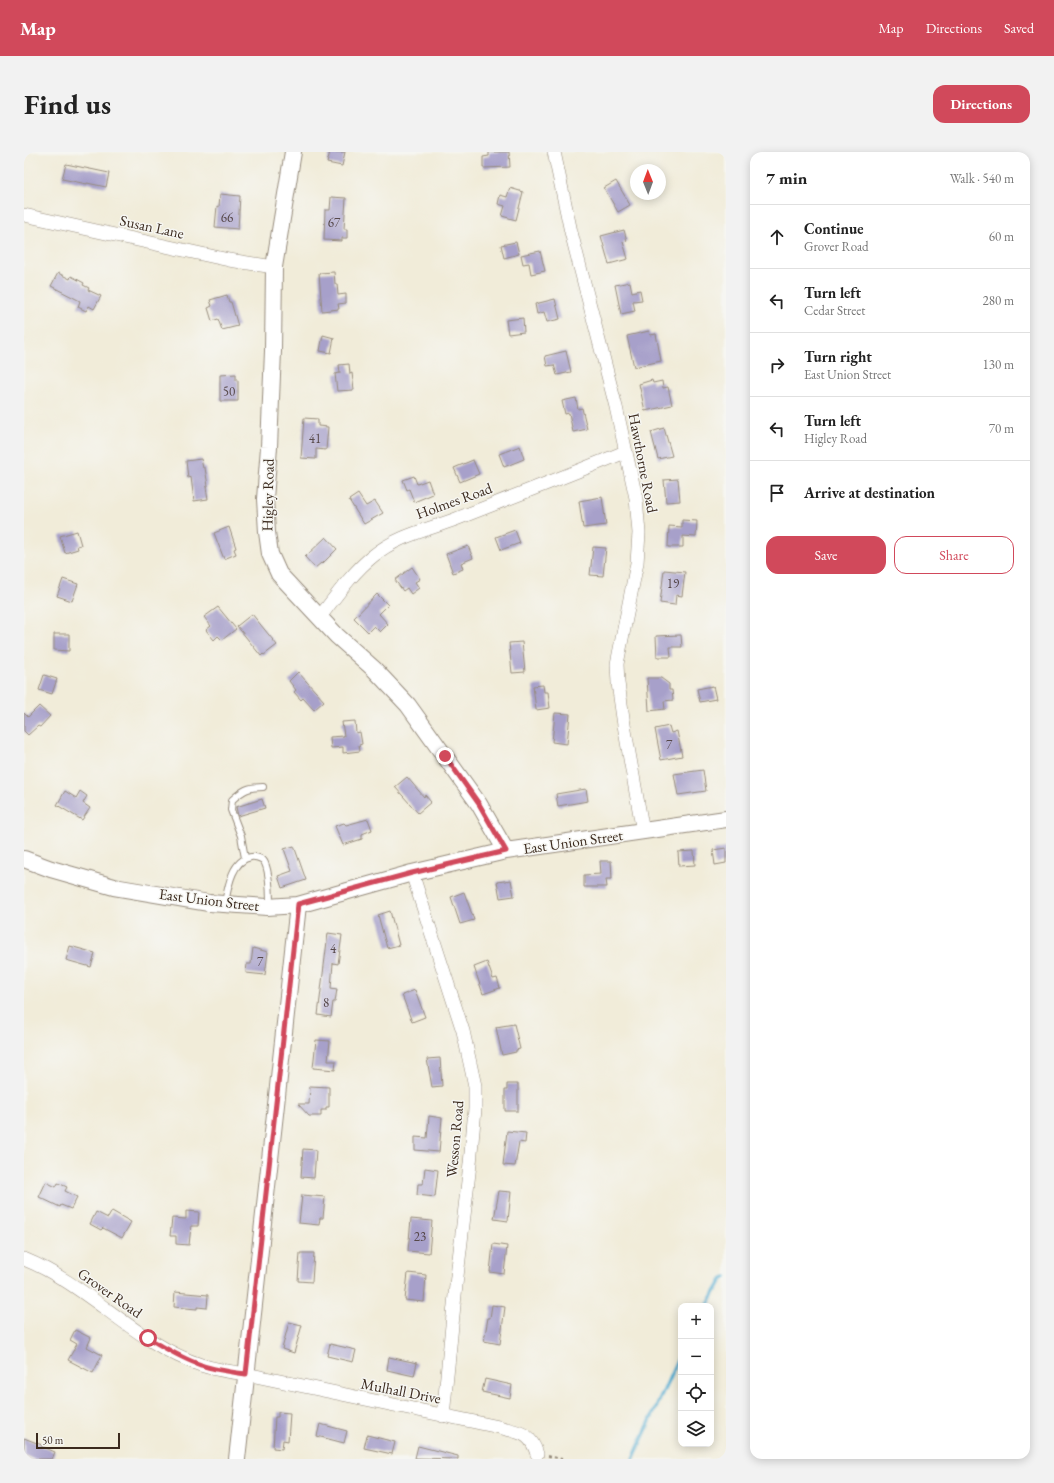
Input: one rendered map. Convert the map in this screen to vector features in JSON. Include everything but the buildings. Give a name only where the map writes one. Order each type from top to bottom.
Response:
[{"type":"street","name":"Higley Road","points":[[293,152],[274,267],[273,359],[265,499],[270,554],[279,574],[337,636],[374,669],[408,705],[479,804],[506,851]]},
{"type":"street","name":"Hawthorne Road","points":[[554,152],[571,232],[612,392],[636,498],[639,533],[637,563],[617,664],[623,718],[643,832]]},
{"type":"street","name":"Susan Lane","points":[[24,215],[229,260],[274,267]]},
{"type":"street","name":"Holmes Road","points":[[320,618],[347,582],[372,556],[389,544],[410,534],[445,523],[625,452]]},
{"type":"street","name":"East Union Street","points":[[24,859],[51,869],[114,887],[209,903],[270,906],[298,904],[412,873],[506,851],[726,819]]},
{"type":"street","name":"Wesson Road","points":[[412,873],[463,1031],[475,1086],[475,1109],[443,1416]]},
{"type":"street","points":[[238,1459],[298,904]]},
{"type":"street","name":"Grover Road","points":[[24,1259],[54,1274],[85,1293],[123,1321],[170,1352],[201,1365],[246,1374]]},
{"type":"street","name":"Mulhall Drive","points":[[246,1374],[499,1427],[527,1436],[532,1441],[537,1454]]},
{"type":"lane","points":[[245,858],[241,836],[231,810],[232,800],[247,789],[252,787],[263,787]]},
{"type":"lane","points":[[224,904],[234,872],[239,863],[245,858],[253,856],[263,860],[266,867],[269,881],[270,906]]},
{"type":"waterway","points":[[709,1303],[722,1280],[726,1277]]},
{"type":"waterway","points":[[633,1459],[678,1359]]},
{"type":"route","points":[[148,1338],[170,1352],[201,1365],[246,1374],[298,904],[412,873],[506,851],[479,804],[445,756]]}]
